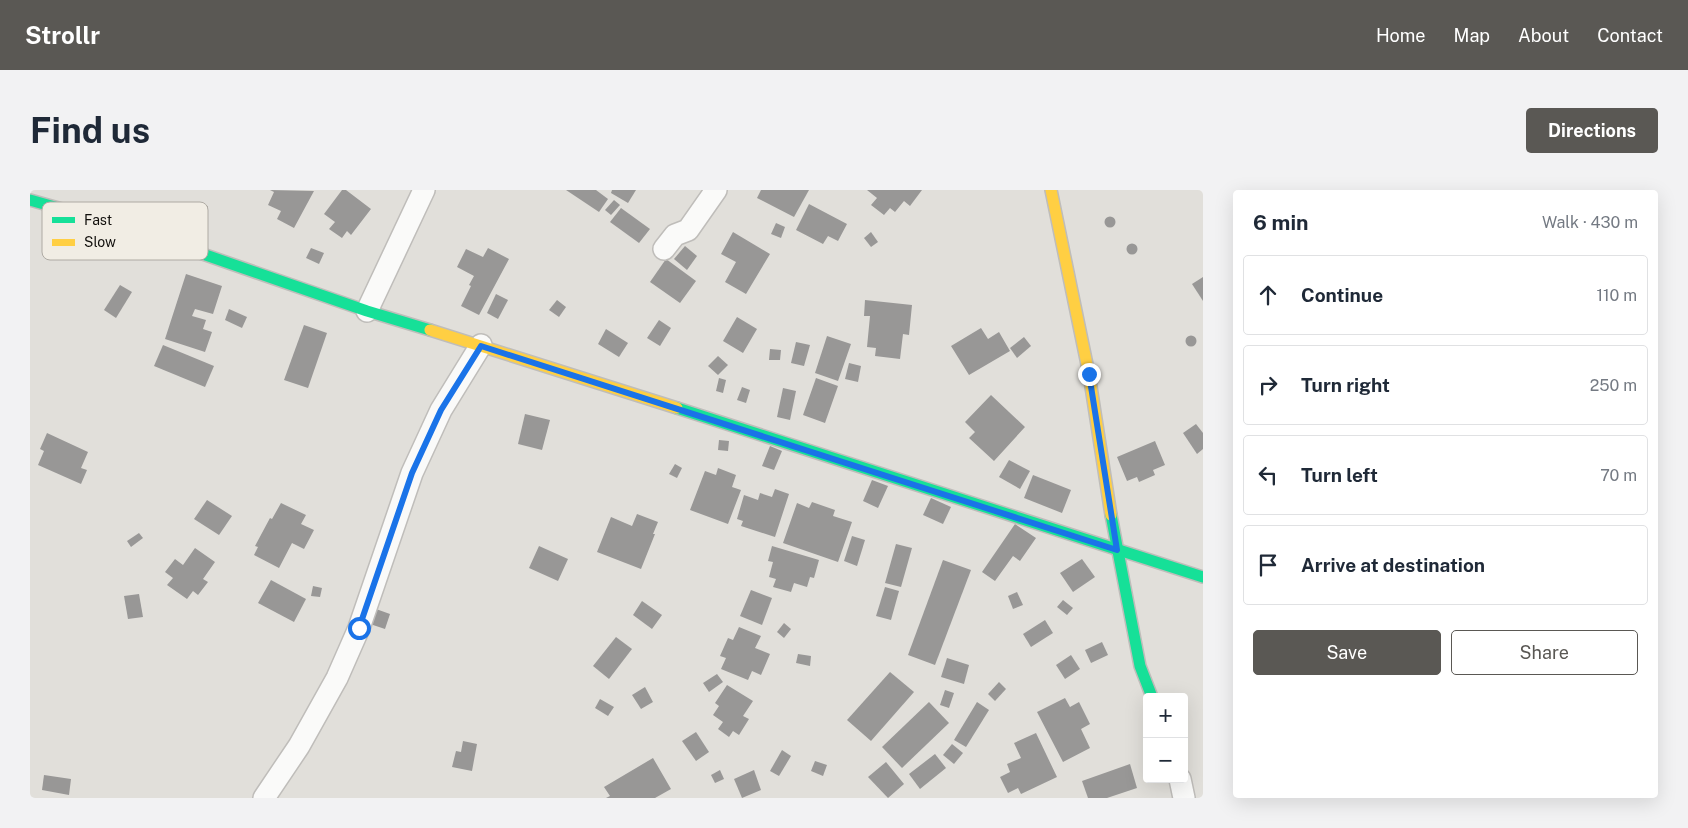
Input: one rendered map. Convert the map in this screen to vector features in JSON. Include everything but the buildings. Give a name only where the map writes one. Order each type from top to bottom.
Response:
[{"type":"street","points":[[367,311],[424,190]]},
{"type":"street","points":[[664,249],[675,235],[688,230],[716,190]]},
{"type":"street","points":[[1051,190],[1089,374],[1117,550],[1140,666],[1150,693]]},
{"type":"street","points":[[208,256],[367,311],[1203,577]]},
{"type":"street","points":[[264,798],[299,746],[337,678],[359,628],[412,473],[441,410],[481,346]]},
{"type":"street","points":[[1181,783],[1184,798]]},
{"type":"traffic: fast","points":[[30,200],[42,203]]},
{"type":"traffic: fast","points":[[208,256],[367,311],[430,330]]},
{"type":"traffic: fast","points":[[677,408],[1203,577]]},
{"type":"traffic: fast","points":[[1111,515],[1140,666],[1150,693]]},
{"type":"traffic: slow","points":[[1051,190],[1089,374],[1111,515]]},
{"type":"traffic: slow","points":[[430,330],[677,408]]},
{"type":"route","points":[[359,628],[412,473],[441,410],[481,346],[1117,550],[1089,374]]}]
